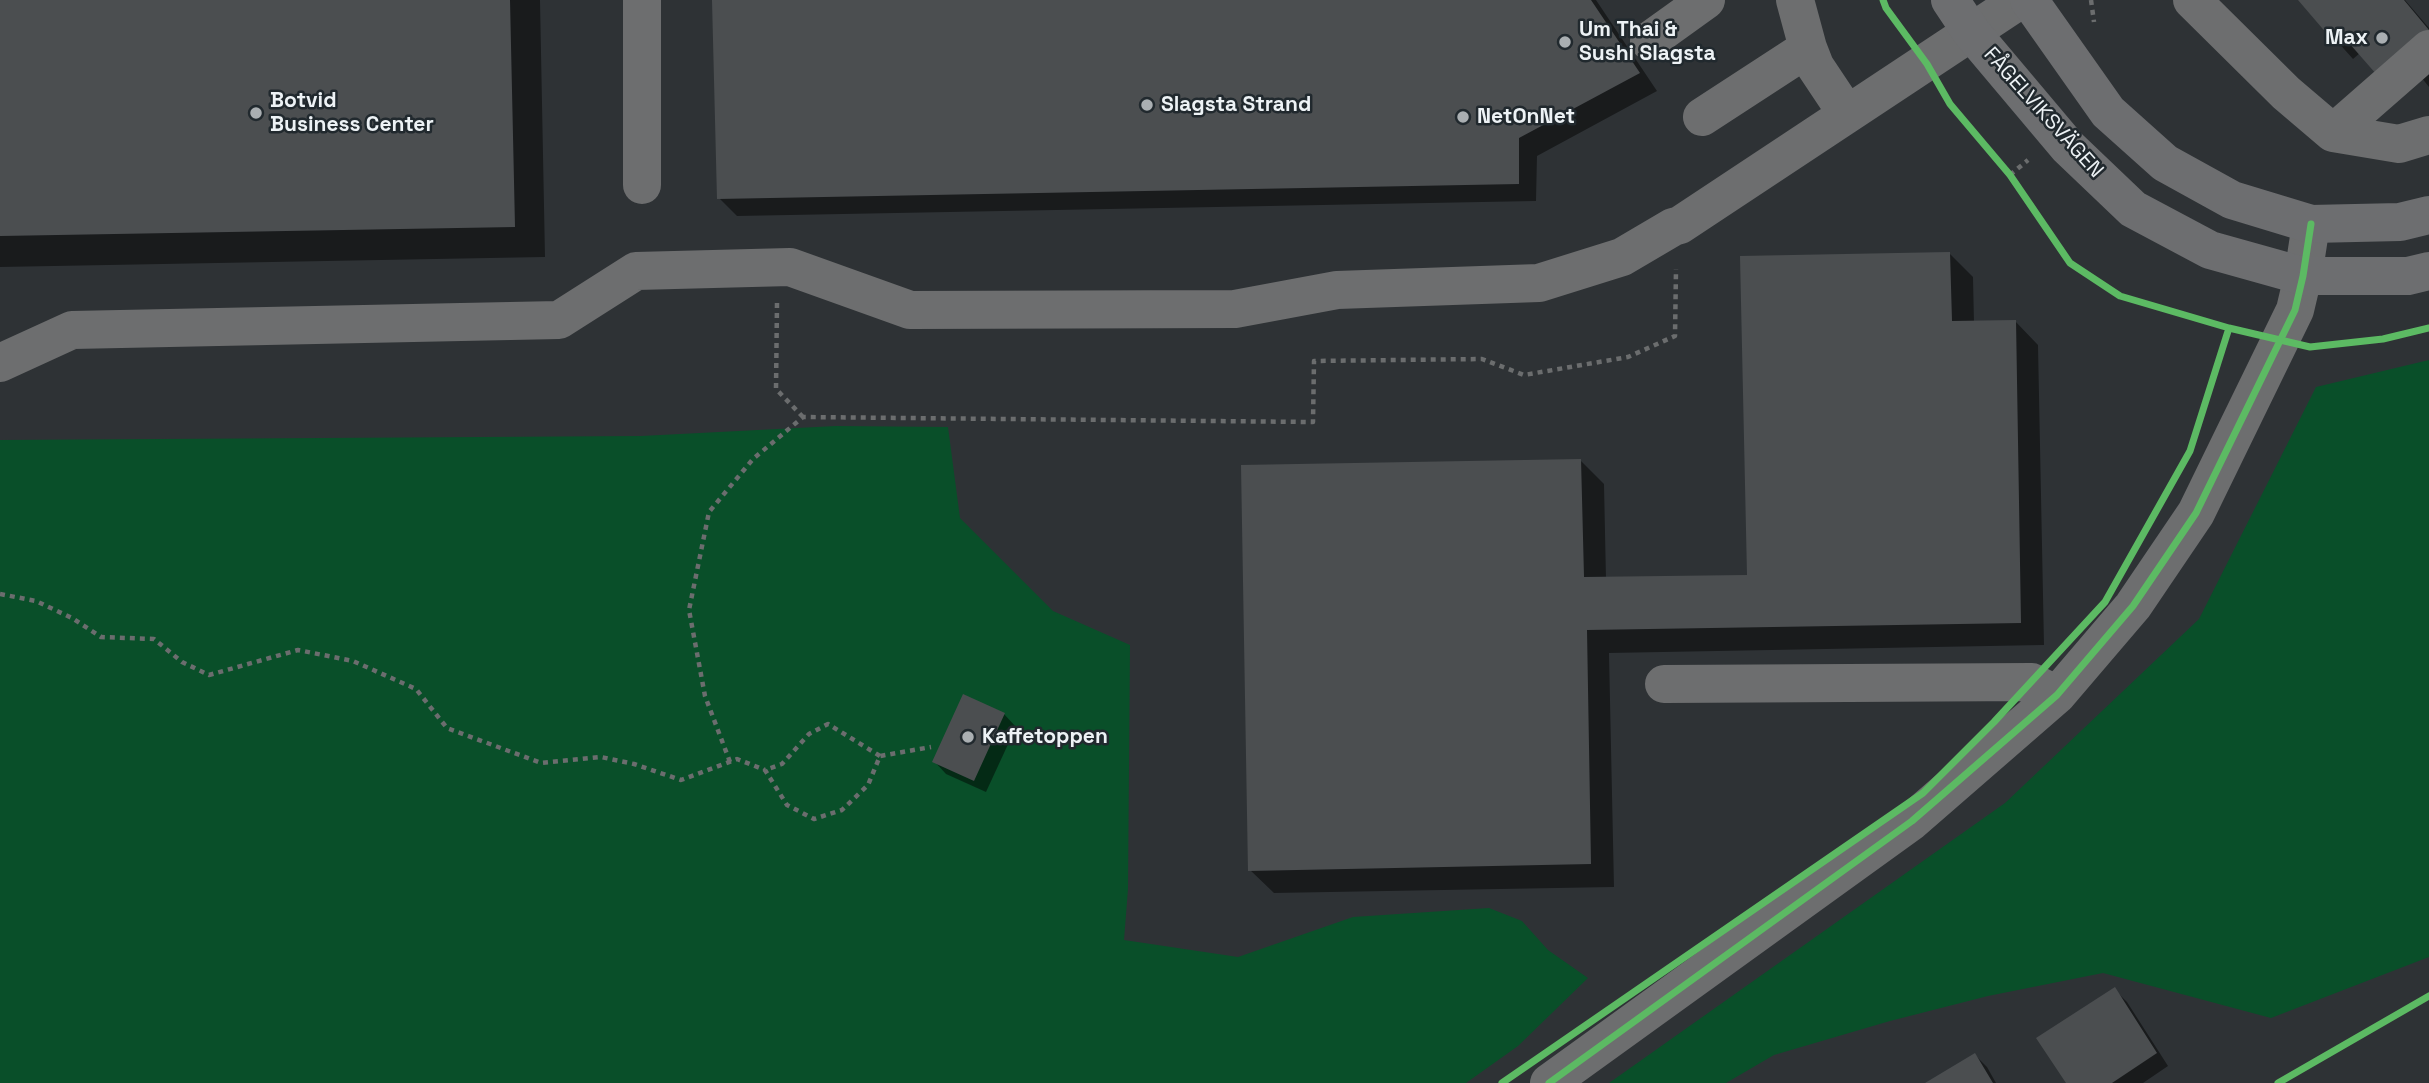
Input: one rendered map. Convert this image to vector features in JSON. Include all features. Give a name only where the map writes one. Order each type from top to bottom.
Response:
[{"type":"main road","name":"FÅGELVIKSVÄGEN","points":[[1950,0],[1972,33],[2068,147],[2133,209],[2210,250],[2303,276],[2408,276],[2429,271]]},
{"type":"main road","points":[[2029,0],[2108,112],[2165,163],[2232,200],[2311,224],[2400,222],[2429,215]]},
{"type":"street","points":[[642,0],[642,185]]},
{"type":"street","points":[[1649,41],[1706,0]]},
{"type":"street","points":[[1795,0],[1815,66],[1847,114]]},
{"type":"street","points":[[0,363],[72,330],[559,320],[636,271],[790,267],[909,310],[1235,309],[1337,290],[1539,282],[1622,257],[1673,227],[1680,226],[2020,0]]},
{"type":"street","points":[[2193,0],[2286,93],[2333,133],[2399,144],[2429,135]]},
{"type":"street","points":[[1702,117],[1808,48]]},
{"type":"street","points":[[2333,133],[2429,49]]},
{"type":"street","points":[[1549,1083],[1912,821],[2057,695],[2133,606],[2196,513],[2295,310],[2311,224]]},
{"type":"street","points":[[1664,684],[2032,681],[2057,695]]},
{"type":"path","points":[[2001,165],[2017,186]]},
{"type":"path","points":[[730,762],[705,696],[690,610],[709,512],[753,459],[803,417],[1313,422],[1314,361],[1482,359],[1524,375],[1628,357],[1675,336],[1677,258],[1673,227]]},
{"type":"path","points":[[777,268],[775,389],[803,417]]},
{"type":"path","points":[[0,593],[36,601],[72,618],[101,637],[154,639],[182,663],[209,675],[298,650],[354,661],[416,689],[447,728],[541,763],[601,757],[634,764],[681,780],[737,759],[765,769],[782,764],[809,734],[828,724],[880,756],[932,747]]},
{"type":"path","points":[[765,769],[787,805],[814,819],[842,810],[868,785],[880,756]]},
{"type":"green space","points":[[2429,360],[2429,957],[2271,1018],[2103,973],[1988,996],[1890,1021],[1774,1055],[1726,1083],[1609,1083],[2005,803],[2199,619],[2316,387]]},
{"type":"green space","points":[[836,426],[948,427],[960,518],[1053,611],[1130,645],[1128,889],[1124,940],[1238,957],[1353,917],[1489,908],[1522,921],[1548,950],[1588,978],[1518,1046],[1466,1083],[0,1083],[0,440],[641,436]]},
{"type":"building","name":"Botvid Business Center","points":[[0,0],[510,0],[515,227],[0,236]]},
{"type":"building","name":"Slagsta Strand","points":[[712,0],[1591,0],[1640,73],[1519,138],[1519,184],[717,199]]},
{"type":"building","name":"Max","points":[[2298,0],[2404,0],[2429,30],[2377,75],[2342,35],[2334,42]]},
{"type":"building","points":[[1950,252],[1952,321],[2016,320],[2021,623],[1587,630],[1591,864],[1248,871],[1241,465],[1581,459],[1584,577],[1747,575],[1740,256]]},
{"type":"building","name":"Kaffetoppen","points":[[963,694],[1005,713],[974,781],[932,762]]},
{"type":"building","points":[[2115,987],[2157,1053],[2112,1083],[2066,1083],[2036,1038]]},
{"type":"building","points":[[1975,1053],[1993,1083],[1925,1083]]},
{"type":"cycle path","points":[[1883,0],[1927,64],[1950,104],[2010,175],[2070,263],[2120,296],[2229,328],[2310,347],[2383,339],[2429,328]]},
{"type":"cycle path","points":[[1549,1083],[1912,821],[2057,695],[2133,606],[2196,513],[2295,310],[2311,224]]},
{"type":"cycle path","points":[[1502,1083],[1923,793],[1994,722],[2105,602],[2190,451],[2229,328]]},
{"type":"cycle path","points":[[2278,1083],[2429,996]]},
{"type":"place","name":"Max","points":[[2382,38]]},
{"type":"place","name":"Um Thai & Sushi Slagsta","points":[[1565,42]]},
{"type":"place","name":"Slagsta Strand","points":[[1147,105]]},
{"type":"place","name":"Botvid Business Center","points":[[256,113]]},
{"type":"place","name":"NetOnNet","points":[[1463,117]]},
{"type":"place","name":"Kaffetoppen","points":[[968,737]]}]
